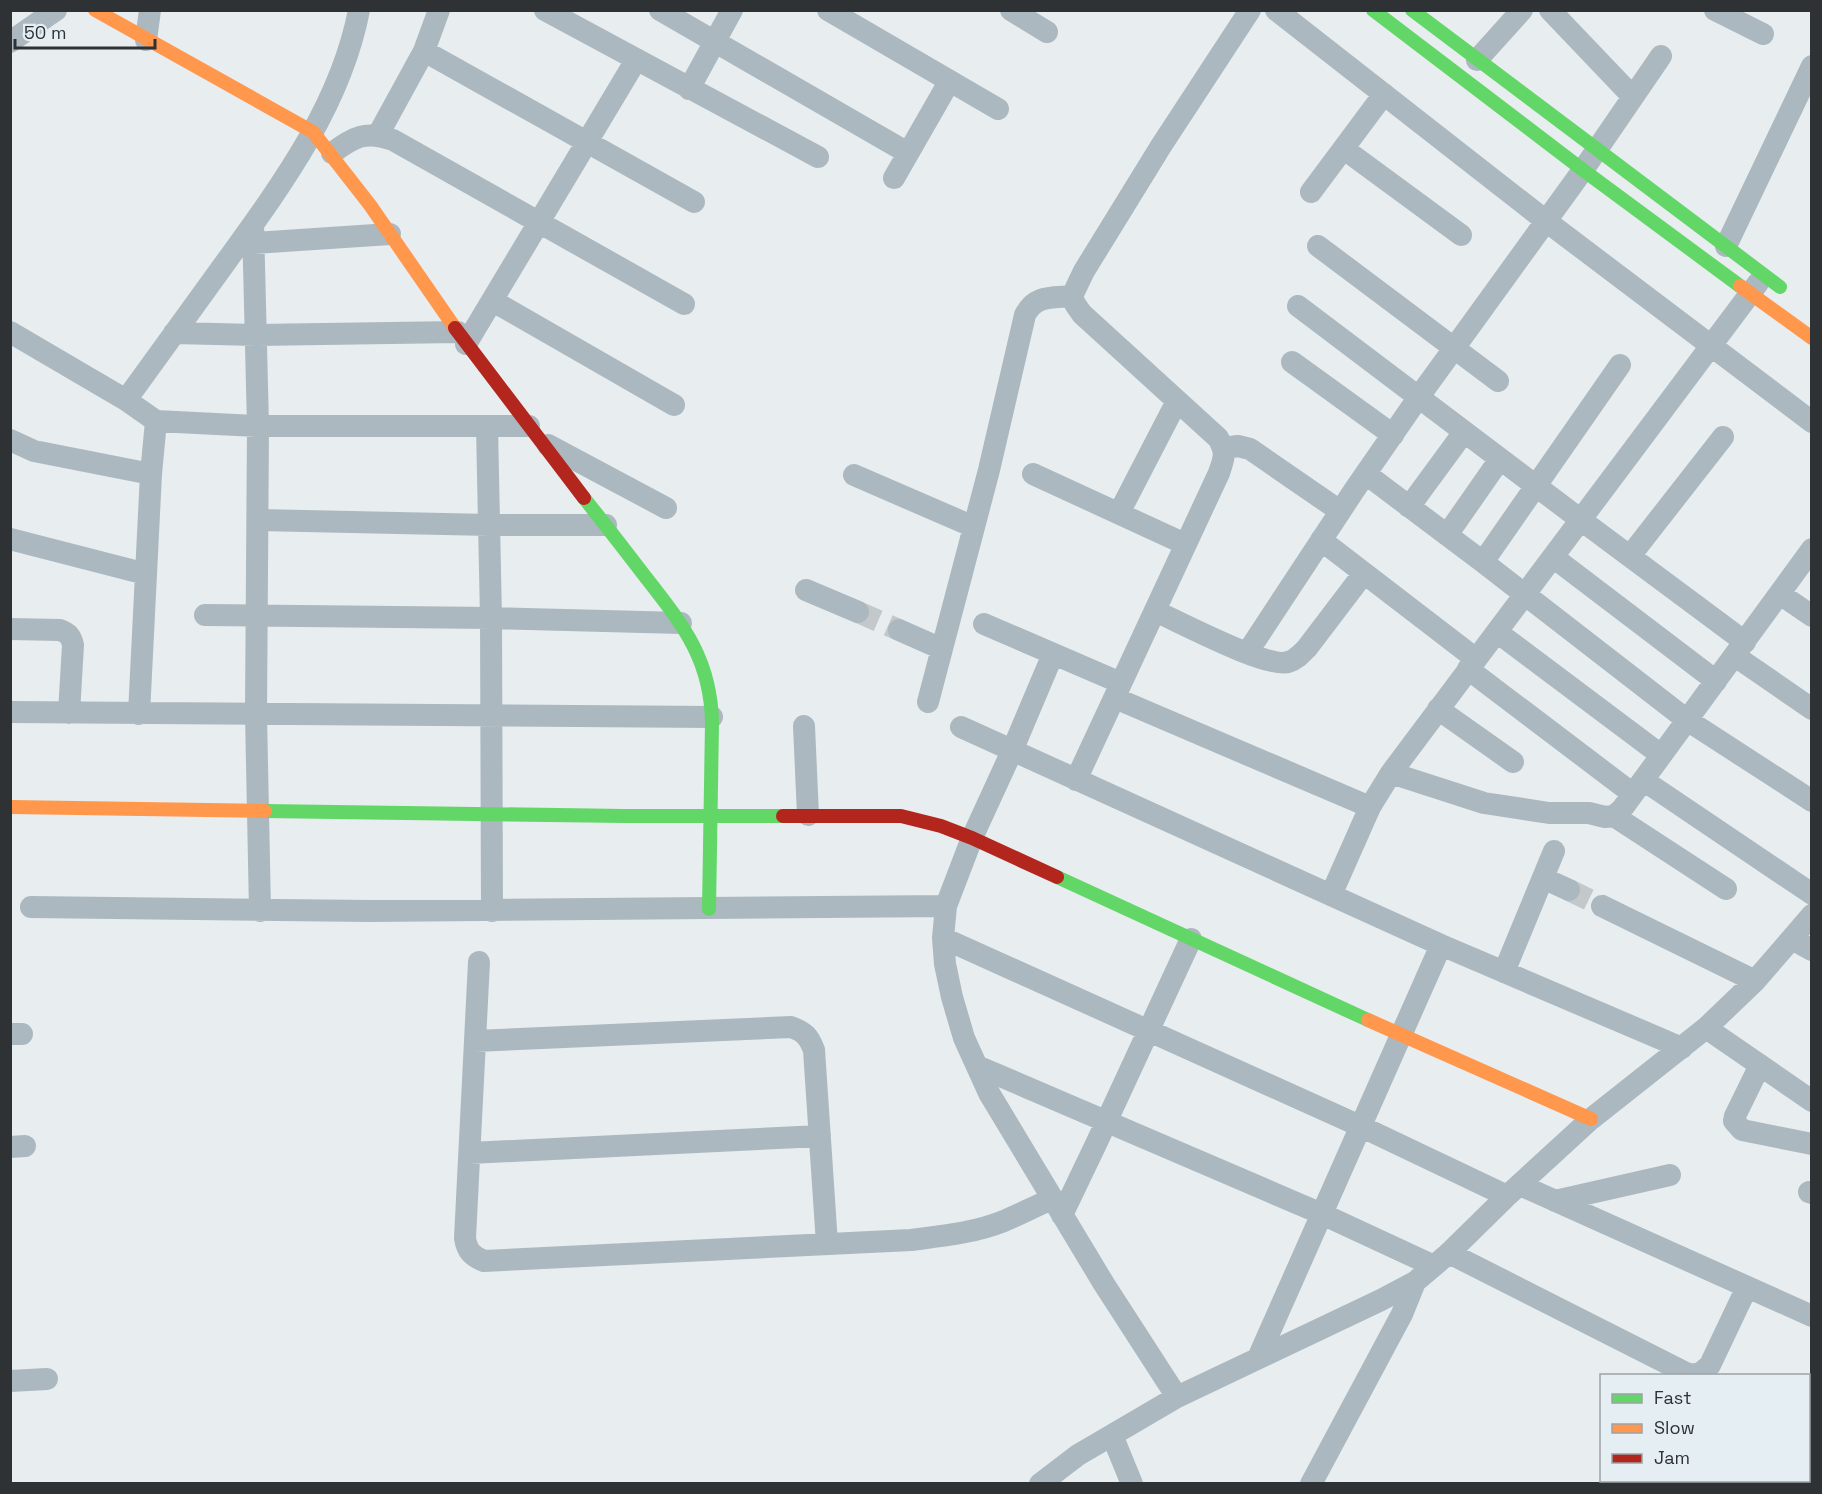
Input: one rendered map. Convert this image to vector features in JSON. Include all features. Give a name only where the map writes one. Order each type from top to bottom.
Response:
[{"type":"street","points":[[10,42],[56,10]]},
{"type":"street","points":[[94,10],[314,132],[332,153],[462,338],[681,623],[693,642],[703,666],[709,688],[712,717],[709,909]]},
{"type":"street","points":[[146,39],[150,10]]},
{"type":"street","points":[[126,400],[174,333],[254,233],[314,132],[336,87],[348,54],[359,10]]},
{"type":"street","points":[[378,135],[424,51],[439,10]]},
{"type":"street","points":[[545,10],[818,157]]},
{"type":"street","points":[[660,10],[908,153]]},
{"type":"street","points":[[689,88],[732,10]]},
{"type":"street","points":[[828,10],[998,109]]},
{"type":"street","points":[[1011,10],[1047,32]]},
{"type":"street","points":[[1076,780],[1219,473],[1224,458],[1224,448],[1218,438],[1082,314],[1072,296],[1084,271],[1131,194],[1250,10]]},
{"type":"street","points":[[1276,10],[1546,221],[1812,422]]},
{"type":"street","points":[[1373,10],[1583,170],[1757,284],[1787,293]]},
{"type":"street","points":[[1412,10],[1725,246],[1757,284],[1812,338]]},
{"type":"street","points":[[1477,60],[1522,10]]},
{"type":"street","points":[[1550,10],[1633,96]]},
{"type":"street","points":[[1715,10],[1763,34]]},
{"type":"street","points":[[424,51],[694,202]]},
{"type":"street","points":[[1247,653],[1365,474],[1583,170],[1661,57]]},
{"type":"street","points":[[462,338],[493,301],[636,60]]},
{"type":"street","points":[[1725,246],[1812,66]]},
{"type":"street","points":[[894,178],[949,82]]},
{"type":"street","points":[[1311,192],[1384,94]]},
{"type":"street","points":[[332,153],[347,142],[363,136],[378,135],[393,140],[684,304]]},
{"type":"street","points":[[1344,148],[1461,235]]},
{"type":"street","points":[[254,233],[390,234]]},
{"type":"street","points":[[254,233],[258,426],[256,714],[260,911]]},
{"type":"street","points":[[1318,246],[1498,381]]},
{"type":"street","points":[[1331,895],[1370,807],[1391,773],[1757,284]]},
{"type":"street","points":[[928,702],[974,527],[1025,315],[1029,306],[1037,300],[1072,296]]},
{"type":"street","points":[[493,301],[674,405]]},
{"type":"street","points":[[1298,306],[1630,556],[1812,709]]},
{"type":"street","points":[[10,332],[126,400],[156,421],[258,426],[487,426],[535,434],[666,508]]},
{"type":"street","points":[[174,333],[462,338]]},
{"type":"street","points":[[1292,362],[1393,435]]},
{"type":"street","points":[[1483,562],[1620,365]]},
{"type":"street","points":[[1119,513],[1177,401]]},
{"type":"street","points":[[139,714],[151,474],[156,421]]},
{"type":"street","points":[[487,426],[491,618],[492,911]]},
{"type":"street","points":[[1409,507],[1464,432]]},
{"type":"street","points":[[1630,556],[1723,436]]},
{"type":"street","points":[[10,440],[34,451],[151,474]]},
{"type":"street","points":[[1224,448],[1238,446],[1250,449],[1340,512]]},
{"type":"street","points":[[1447,535],[1500,459]]},
{"type":"street","points":[[1033,474],[1185,544]]},
{"type":"street","points":[[1365,474],[1687,720],[1812,801]]},
{"type":"street","points":[[854,475],[974,527]]},
{"type":"street","points":[[258,520],[606,525]]},
{"type":"street","points":[[10,539],[146,574]]},
{"type":"street","points":[[1322,540],[1472,664],[1638,787],[1812,894]]},
{"type":"street","points":[[1614,816],[1638,787],[1812,549]]},
{"type":"street","points":[[1553,557],[1716,681]]},
{"type":"street","points":[[1155,611],[1247,653],[1278,663],[1288,663],[1307,648],[1364,573]]},
{"type":"street","points":[[806,590],[858,612]]},
{"type":"street","points":[[1780,594],[1812,616]]},
{"type":"street","points":[[205,615],[491,618],[681,623]]},
{"type":"street","points":[[984,624],[1053,654],[1118,690],[1370,807]]},
{"type":"street","points":[[10,629],[60,630],[71,637],[73,645],[69,713]]},
{"type":"street","points":[[899,630],[942,649]]},
{"type":"street","points":[[1497,632],[1660,755]]},
{"type":"street","points":[[1053,654],[972,838],[946,906],[943,938],[945,964],[964,1038],[989,1093],[1057,1207],[1177,1397]]},
{"type":"street","points":[[1438,709],[1513,762]]},
{"type":"street","points":[[10,712],[712,717]]},
{"type":"street","points":[[804,726],[808,815]]},
{"type":"street","points":[[961,727],[1441,945],[1682,1048]]},
{"type":"street","points":[[1391,773],[1484,803],[1549,813],[1589,813],[1605,817],[1614,816],[1726,889]]},
{"type":"street","points":[[10,807],[625,816],[901,816],[941,826],[972,838],[1591,1119]]},
{"type":"street","points":[[1504,972],[1554,852]]},
{"type":"street","points":[[1543,878],[1569,890]]},
{"type":"street","points":[[31,907],[260,911],[492,911],[946,906]]},
{"type":"street","points":[[1602,906],[1755,981]]},
{"type":"street","points":[[1040,1484],[1078,1455],[1177,1397],[1415,1282],[1591,1119],[1706,1029],[1755,981],[1812,915]]},
{"type":"street","points":[[943,938],[1360,1126],[1513,1190],[1555,1201],[1812,1317]]},
{"type":"street","points":[[479,962],[465,1238],[467,1248],[474,1257],[484,1261],[911,1240],[967,1232],[1013,1217],[1057,1207],[1107,1121],[1191,939]]},
{"type":"street","points":[[1792,939],[1812,950]]},
{"type":"street","points":[[1258,1358],[1441,945]]},
{"type":"street","points":[[475,1041],[791,1027],[803,1031],[814,1050],[827,1244]]},
{"type":"street","points":[[1706,1029],[1812,1101]]},
{"type":"street","points":[[1760,1065],[1735,1116],[1734,1121],[1737,1126],[1742,1130],[1812,1144]]},
{"type":"street","points":[[977,1066],[1322,1214],[1442,1259],[1688,1374]]},
{"type":"street","points":[[470,1153],[820,1136]]},
{"type":"street","points":[[1555,1201],[1670,1175]]},
{"type":"street","points":[[1311,1484],[1402,1314],[1415,1282]]},
{"type":"street","points":[[1696,1374],[1701,1373],[1710,1365],[1747,1287]]},
{"type":"street","points":[[10,1381],[47,1379]]},
{"type":"street","points":[[1112,1435],[1132,1484]]},
{"type":"tunnel","points":[[858,612],[899,630]]},
{"type":"tunnel","points":[[1569,890],[1602,906]]},
{"type":"traffic: fast","points":[[1373,10],[1740,286]]},
{"type":"traffic: fast","points":[[1412,10],[1780,287]]},
{"type":"traffic: fast","points":[[584,498],[682,626],[692,643],[706,679],[712,723],[709,909]]},
{"type":"traffic: fast","points":[[265,811],[783,816]]},
{"type":"traffic: fast","points":[[1057,877],[1368,1020]]},
{"type":"traffic: slow","points":[[95,10],[313,132],[370,205],[455,328]]},
{"type":"traffic: slow","points":[[1740,286],[1812,338]]},
{"type":"traffic: slow","points":[[10,807],[265,811]]},
{"type":"traffic: slow","points":[[1368,1020],[1591,1119]]},
{"type":"traffic: jam","points":[[455,328],[584,498]]},
{"type":"traffic: jam","points":[[783,816],[901,816],[941,826],[972,838],[1057,877]]}]
